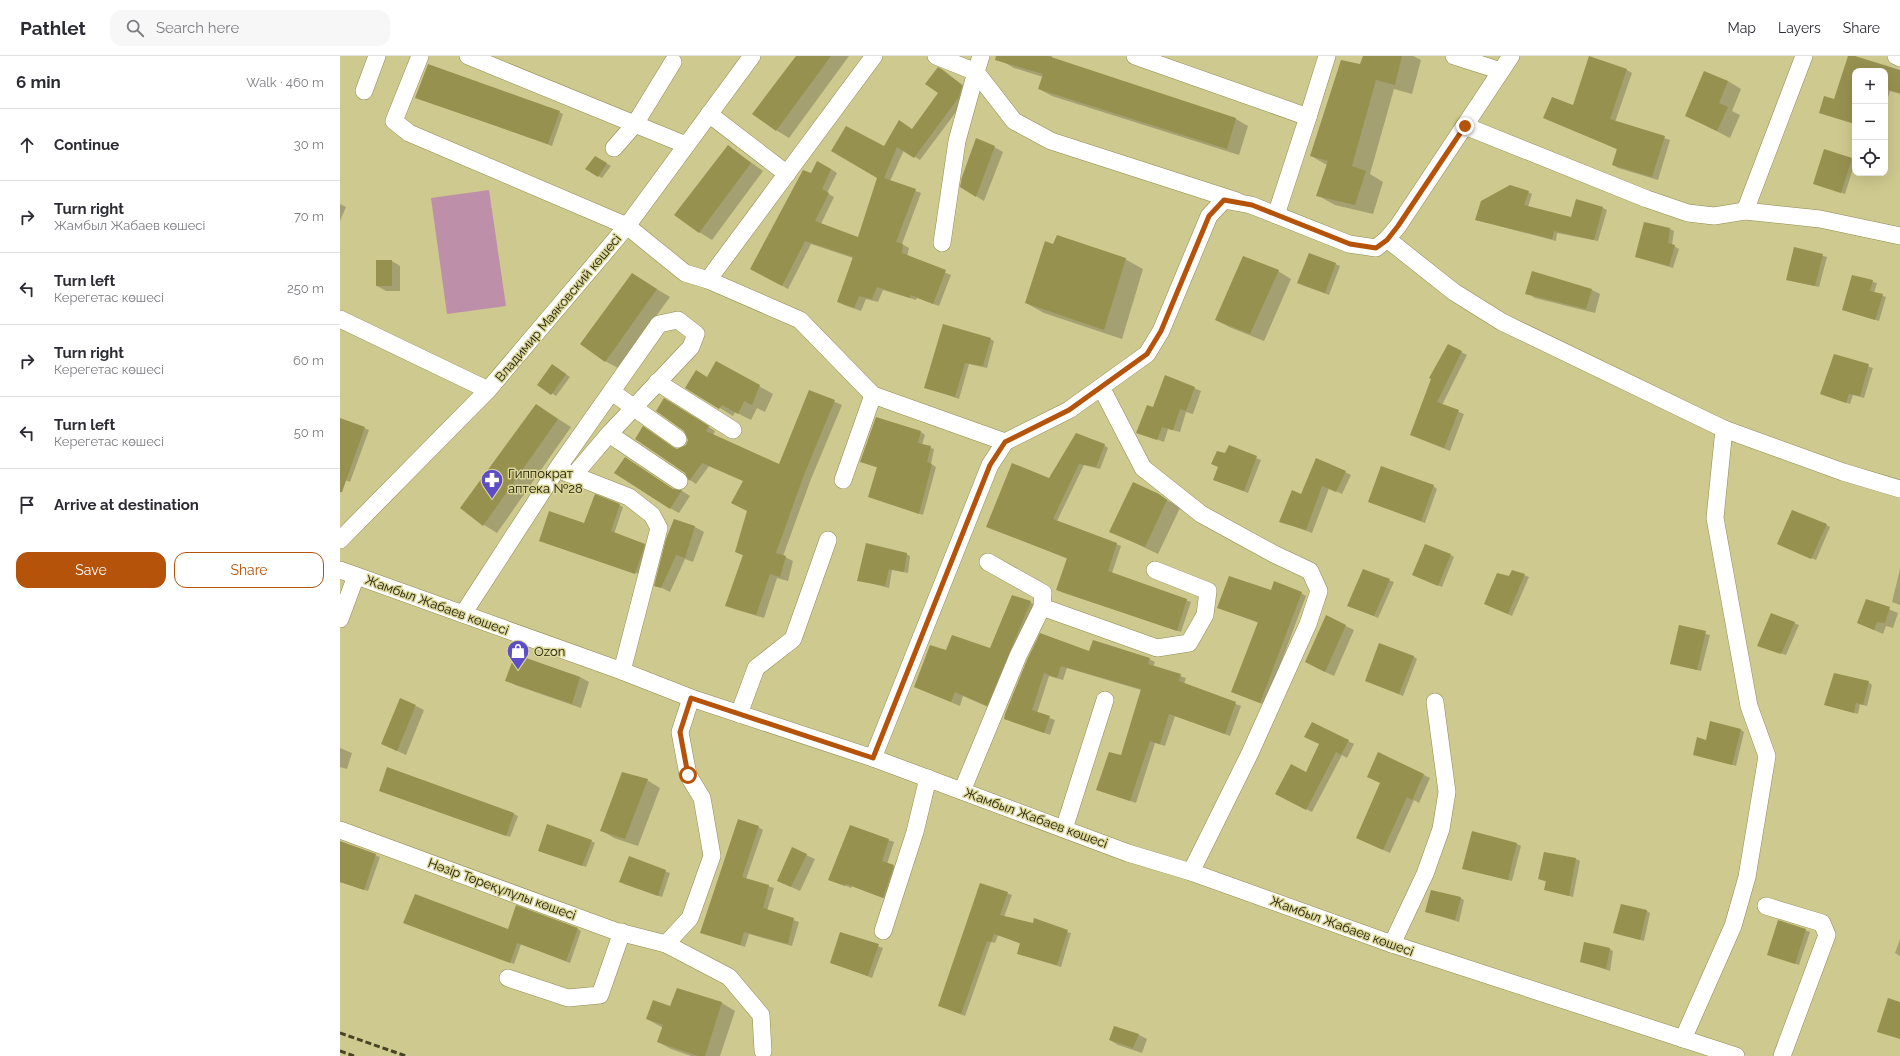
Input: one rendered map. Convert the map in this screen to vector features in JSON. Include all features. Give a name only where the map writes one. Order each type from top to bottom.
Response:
[{"type":"street","points":[[364,91],[377,56]]},
{"type":"street","points":[[420,56],[394,121],[409,133],[627,226],[685,273],[708,280],[800,320],[873,395],[1005,442]]},
{"type":"street","points":[[468,56],[686,145]]},
{"type":"street","name":"Владимир Маяковский көшесі","points":[[340,540],[488,390],[627,226],[752,56]]},
{"type":"street","points":[[708,280],[874,56]]},
{"type":"street","points":[[936,56],[979,64],[1014,121],[1050,141],[1252,205],[1350,244],[1376,248],[1387,240],[1511,56]]},
{"type":"street","points":[[1135,56],[1308,117]]},
{"type":"street","points":[[1276,215],[1327,56]]},
{"type":"street","points":[[1454,56],[1501,71]]},
{"type":"street","points":[[1745,211],[1804,56]]},
{"type":"street","points":[[1896,56],[1900,58]]},
{"type":"street","points":[[614,148],[635,124],[674,62]]},
{"type":"street","points":[[942,243],[957,141],[979,64]]},
{"type":"street","points":[[709,114],[787,174]]},
{"type":"street","points":[[1465,126],[1647,199],[1688,213],[1714,216],[1745,211],[1820,219],[1900,236]]},
{"type":"street","points":[[873,758],[990,465],[1005,442],[1069,410],[1147,354],[1161,331],[1209,216],[1224,200],[1252,205]]},
{"type":"street","points":[[1387,240],[1454,292],[1502,322],[1724,429],[1843,472],[1900,489]]},
{"type":"street","points":[[340,319],[488,390]]},
{"type":"street","points":[[463,614],[557,469],[660,324],[678,320],[696,334],[691,347],[609,434],[574,475]]},
{"type":"street","points":[[657,382],[733,430]]},
{"type":"street","points":[[1101,387],[1143,468],[1201,514],[1274,554],[1310,571],[1319,591],[1308,624],[1250,753],[1192,872]]},
{"type":"street","points":[[612,392],[678,439]]},
{"type":"street","points":[[843,480],[873,395]]},
{"type":"street","points":[[1683,1039],[1733,926],[1747,876],[1766,756],[1749,706],[1715,518],[1724,429]]},
{"type":"street","points":[[609,434],[679,481]]},
{"type":"street","points":[[557,469],[629,497],[652,514],[658,528],[622,671]]},
{"type":"street","points":[[739,714],[756,668],[793,639],[828,540]]},
{"type":"street","points":[[962,791],[1018,656],[1042,607],[1043,593],[988,562]]},
{"type":"street","name":"Жамбыл Жабаев көшесі","points":[[340,570],[622,671],[691,698],[873,758],[1128,853],[1192,872],[1392,944],[1736,1056]]},
{"type":"street","points":[[1042,607],[1156,648],[1188,643],[1205,615],[1208,591],[1155,570]]},
{"type":"street","points":[[340,619],[356,576]]},
{"type":"street","points":[[666,944],[690,918],[712,856],[702,798],[688,775],[680,732],[691,698]]},
{"type":"street","points":[[1064,829],[1106,700]]},
{"type":"street","points":[[1392,944],[1425,874],[1442,822],[1447,792],[1435,702]]},
{"type":"street","points":[[883,931],[915,832],[928,778]]},
{"type":"street","name":"Нәзір Төреқұлұлы көшесі","points":[[340,830],[622,932],[666,944],[729,978],[761,1014],[763,1051]]},
{"type":"street","points":[[1766,906],[1822,923],[1827,935],[1782,1056]]},
{"type":"street","points":[[508,978],[568,998],[600,995],[622,932]]},
{"type":"shaded area","points":[[489,190],[506,306],[447,314],[431,198]]},
{"type":"building","points":[[796,56],[831,56],[776,131],[752,114]]},
{"type":"building","points":[[996,56],[1048,56],[1236,118],[1227,149],[1038,89],[1043,74],[995,60]]},
{"type":"building","points":[[1363,56],[1402,56],[1395,85],[1376,80],[1352,166],[1366,171],[1355,205],[1316,196],[1328,161],[1310,156],[1341,60],[1360,64]]},
{"type":"building","points":[[1589,56],[1627,69],[1610,119],[1665,136],[1652,177],[1612,165],[1617,149],[1543,118],[1552,97],[1573,105]]},
{"type":"building","points":[[1848,56],[1855,56],[1900,70],[1900,93],[1888,90],[1888,68],[1852,68],[1852,123],[1819,113],[1824,96],[1834,99]]},
{"type":"building","points":[[428,64],[560,111],[548,144],[415,98]]},
{"type":"building","points":[[938,67],[962,85],[959,97],[914,158],[897,147],[884,178],[916,189],[896,242],[903,244],[902,253],[946,270],[933,304],[911,295],[910,298],[877,287],[872,299],[859,296],[854,308],[837,302],[853,257],[805,241],[782,286],[750,269],[803,170],[811,173],[817,161],[831,169],[822,189],[829,193],[815,221],[858,237],[877,178],[831,151],[846,126],[884,146],[899,120],[912,129],[938,93],[925,84]]},
{"type":"building","points":[[1704,71],[1728,81],[1719,103],[1728,107],[1717,131],[1685,116]]},
{"type":"building","points":[[976,138],[995,146],[976,197],[960,187],[962,177]]},
{"type":"building","points":[[728,145],[751,163],[699,233],[674,215]]},
{"type":"building","points":[[1824,149],[1852,158],[1841,193],[1813,184]]},
{"type":"building","points":[[595,156],[607,163],[598,177],[585,169]]},
{"type":"building","points":[[1510,185],[1529,191],[1524,205],[1571,217],[1576,199],[1603,207],[1594,240],[1554,231],[1552,239],[1475,220],[1481,201]]},
{"type":"building","points":[[1644,222],[1670,228],[1668,243],[1675,245],[1669,266],[1635,257]]},
{"type":"building","points":[[1057,235],[1126,258],[1104,330],[1025,303],[1045,241],[1053,244]]},
{"type":"building","points":[[1794,247],[1823,254],[1815,286],[1786,280]]},
{"type":"building","points":[[1309,253],[1336,263],[1325,293],[1297,283]]},
{"type":"building","points":[[1243,256],[1279,270],[1250,334],[1215,320]]},
{"type":"building","points":[[376,260],[392,260],[392,286],[376,286]]},
{"type":"building","points":[[1532,271],[1592,289],[1586,309],[1525,294]]},
{"type":"building","points":[[632,273],[657,289],[605,362],[580,344]]},
{"type":"building","points":[[1852,275],[1873,280],[1870,291],[1883,294],[1875,320],[1842,310]]},
{"type":"building","points":[[943,324],[991,338],[983,366],[965,363],[955,397],[924,388]]},
{"type":"building","points":[[1448,344],[1462,351],[1437,402],[1459,410],[1444,448],[1410,435],[1431,379],[1429,378]]},
{"type":"building","points":[[1834,354],[1869,364],[1860,396],[1849,394],[1846,403],[1820,394]]},
{"type":"building","points":[[716,361],[760,385],[752,405],[744,401],[738,414],[722,405],[719,409],[685,388],[696,370],[707,377]]},
{"type":"building","points":[[552,364],[566,374],[551,395],[537,385]]},
{"type":"building","points":[[1165,375],[1195,387],[1186,411],[1180,409],[1173,430],[1162,427],[1157,440],[1136,433],[1147,405],[1153,407]]},
{"type":"building","points":[[809,390],[835,400],[804,475],[776,553],[786,556],[780,577],[770,574],[756,615],[725,606],[743,555],[735,552],[747,511],[731,503],[743,481],[702,463],[689,481],[685,473],[635,439],[643,426],[677,449],[686,445],[688,440],[684,431],[656,411],[664,398],[709,426],[706,431],[779,464]]},
{"type":"building","points":[[536,404],[558,419],[483,526],[460,508]]},
{"type":"building","points":[[876,417],[921,431],[918,443],[931,446],[927,462],[932,464],[919,514],[868,497],[877,467],[860,462]]},
{"type":"building","points":[[340,418],[365,427],[342,492],[340,492]]},
{"type":"building","points":[[1076,433],[1105,444],[1096,467],[1079,464],[1053,519],[1117,543],[1108,571],[1187,599],[1177,631],[1056,590],[1067,558],[986,527],[1012,463],[1049,478]]},
{"type":"building","points":[[1229,445],[1257,456],[1244,491],[1213,480],[1218,467],[1211,464],[1217,451],[1225,453]]},
{"type":"building","points":[[625,457],[673,489],[682,490],[670,509],[614,473]]},
{"type":"building","points":[[1316,458],[1346,471],[1336,492],[1322,486],[1306,530],[1279,522],[1292,490],[1301,494]]},
{"type":"building","points":[[1381,466],[1434,485],[1421,521],[1368,502]]},
{"type":"building","points":[[1133,482],[1159,494],[1167,500],[1145,547],[1109,532]]},
{"type":"building","points":[[595,494],[620,504],[611,531],[645,544],[635,574],[539,541],[549,511],[584,523]]},
{"type":"building","points":[[1792,510],[1827,524],[1811,559],[1777,544]]},
{"type":"building","points":[[674,519],[695,526],[685,558],[676,555],[661,588],[654,586],[666,539]]},
{"type":"building","points":[[866,543],[907,553],[904,572],[889,569],[885,586],[857,581]]},
{"type":"building","points":[[1425,544],[1451,554],[1438,586],[1412,575]]},
{"type":"building","points":[[1363,569],[1390,579],[1374,616],[1347,606]]},
{"type":"building","points":[[1512,570],[1525,574],[1508,614],[1484,604],[1497,573],[1509,576]]},
{"type":"building","points":[[1229,576],[1271,590],[1274,581],[1302,592],[1260,703],[1231,692],[1258,622],[1217,608]]},
{"type":"building","points":[[1012,595],[1031,601],[987,706],[955,692],[951,702],[914,687],[930,645],[946,650],[952,635],[990,648]]},
{"type":"building","points":[[1866,599],[1890,607],[1885,623],[1877,622],[1874,630],[1857,623]]},
{"type":"building","points":[[1771,613],[1795,622],[1781,654],[1757,646]]},
{"type":"building","points":[[1326,615],[1346,625],[1325,672],[1305,662]]},
{"type":"building","points":[[1679,625],[1706,631],[1697,670],[1670,664]]},
{"type":"building","points":[[1040,633],[1089,651],[1093,640],[1150,658],[1148,664],[1181,674],[1179,681],[1236,702],[1225,734],[1169,714],[1160,744],[1150,741],[1130,801],[1096,790],[1109,752],[1121,755],[1141,689],[1061,666],[1057,678],[1044,673],[1032,710],[1050,716],[1044,733],[1004,719],[1027,660]]},
{"type":"building","points":[[1379,643],[1414,656],[1399,694],[1365,681]]},
{"type":"building","points":[[515,654],[580,677],[572,704],[505,681]]},
{"type":"building","points":[[1834,673],[1869,681],[1863,705],[1856,703],[1854,713],[1824,705]]},
{"type":"building","points":[[400,698],[416,705],[397,751],[381,744]]},
{"type":"building","points":[[1710,721],[1741,729],[1732,765],[1693,755],[1697,737],[1706,740]]},
{"type":"building","points":[[1312,722],[1349,740],[1341,755],[1336,752],[1306,810],[1275,794],[1291,764],[1306,772],[1319,744],[1304,737]]},
{"type":"building","points":[[1378,752],[1424,774],[1412,800],[1407,797],[1383,850],[1356,838],[1380,783],[1367,777]]},
{"type":"building","points":[[387,767],[514,813],[506,836],[379,791]]},
{"type":"building","points":[[622,772],[648,779],[625,839],[600,831]]},
{"type":"building","points":[[738,819],[759,826],[742,877],[769,885],[763,908],[794,918],[788,944],[744,932],[740,945],[700,933]]},
{"type":"building","points":[[547,824],[592,840],[582,866],[538,851]]},
{"type":"building","points":[[850,825],[889,839],[882,861],[894,865],[883,898],[846,884],[845,886],[828,880]]},
{"type":"building","points":[[1472,831],[1517,843],[1508,880],[1462,869]]},
{"type":"building","points":[[340,841],[376,854],[364,890],[340,882]]},
{"type":"building","points":[[792,847],[807,854],[791,887],[777,881]]},
{"type":"building","points":[[1544,852],[1576,858],[1569,896],[1544,890],[1546,881],[1538,879]]},
{"type":"building","points":[[629,856],[666,870],[658,896],[619,882]]},
{"type":"building","points":[[980,883],[1008,892],[1000,915],[1033,923],[1034,918],[1068,930],[1057,965],[1017,954],[1020,943],[994,934],[991,942],[987,941],[961,1014],[938,1006]]},
{"type":"building","points":[[1431,890],[1461,897],[1455,920],[1425,912]]},
{"type":"building","points":[[415,894],[508,929],[516,905],[578,928],[566,961],[517,943],[510,963],[403,923]]},
{"type":"building","points":[[1621,904],[1647,910],[1640,940],[1613,933]]},
{"type":"building","points":[[1778,920],[1806,929],[1795,964],[1767,955]]},
{"type":"building","points":[[840,932],[879,944],[868,976],[830,963]]},
{"type":"building","points":[[1584,942],[1610,948],[1606,969],[1580,962]]},
{"type":"building","points":[[677,988],[722,1002],[705,1056],[698,1056],[657,1042],[663,1025],[646,1019],[653,1000],[670,1006]]},
{"type":"building","points":[[1888,998],[1900,1002],[1900,1039],[1877,1032]]},
{"type":"building","points":[[1114,1026],[1139,1034],[1133,1048],[1109,1040]]},
{"type":"railway","points":[[340,1033],[406,1056]]},
{"type":"railway","points":[[340,1051],[354,1056]]},
{"type":"place","name":"Гиппократ аптека №28","points":[[492,500]]},
{"type":"place","name":"Ozon","points":[[518,670]]},
{"type":"route","points":[[688,775],[680,732],[691,698],[873,758],[990,465],[1005,442],[1069,410],[1147,354],[1161,331],[1209,216],[1224,200],[1252,205],[1350,244],[1376,248],[1387,240],[1398,226],[1465,126]]}]
